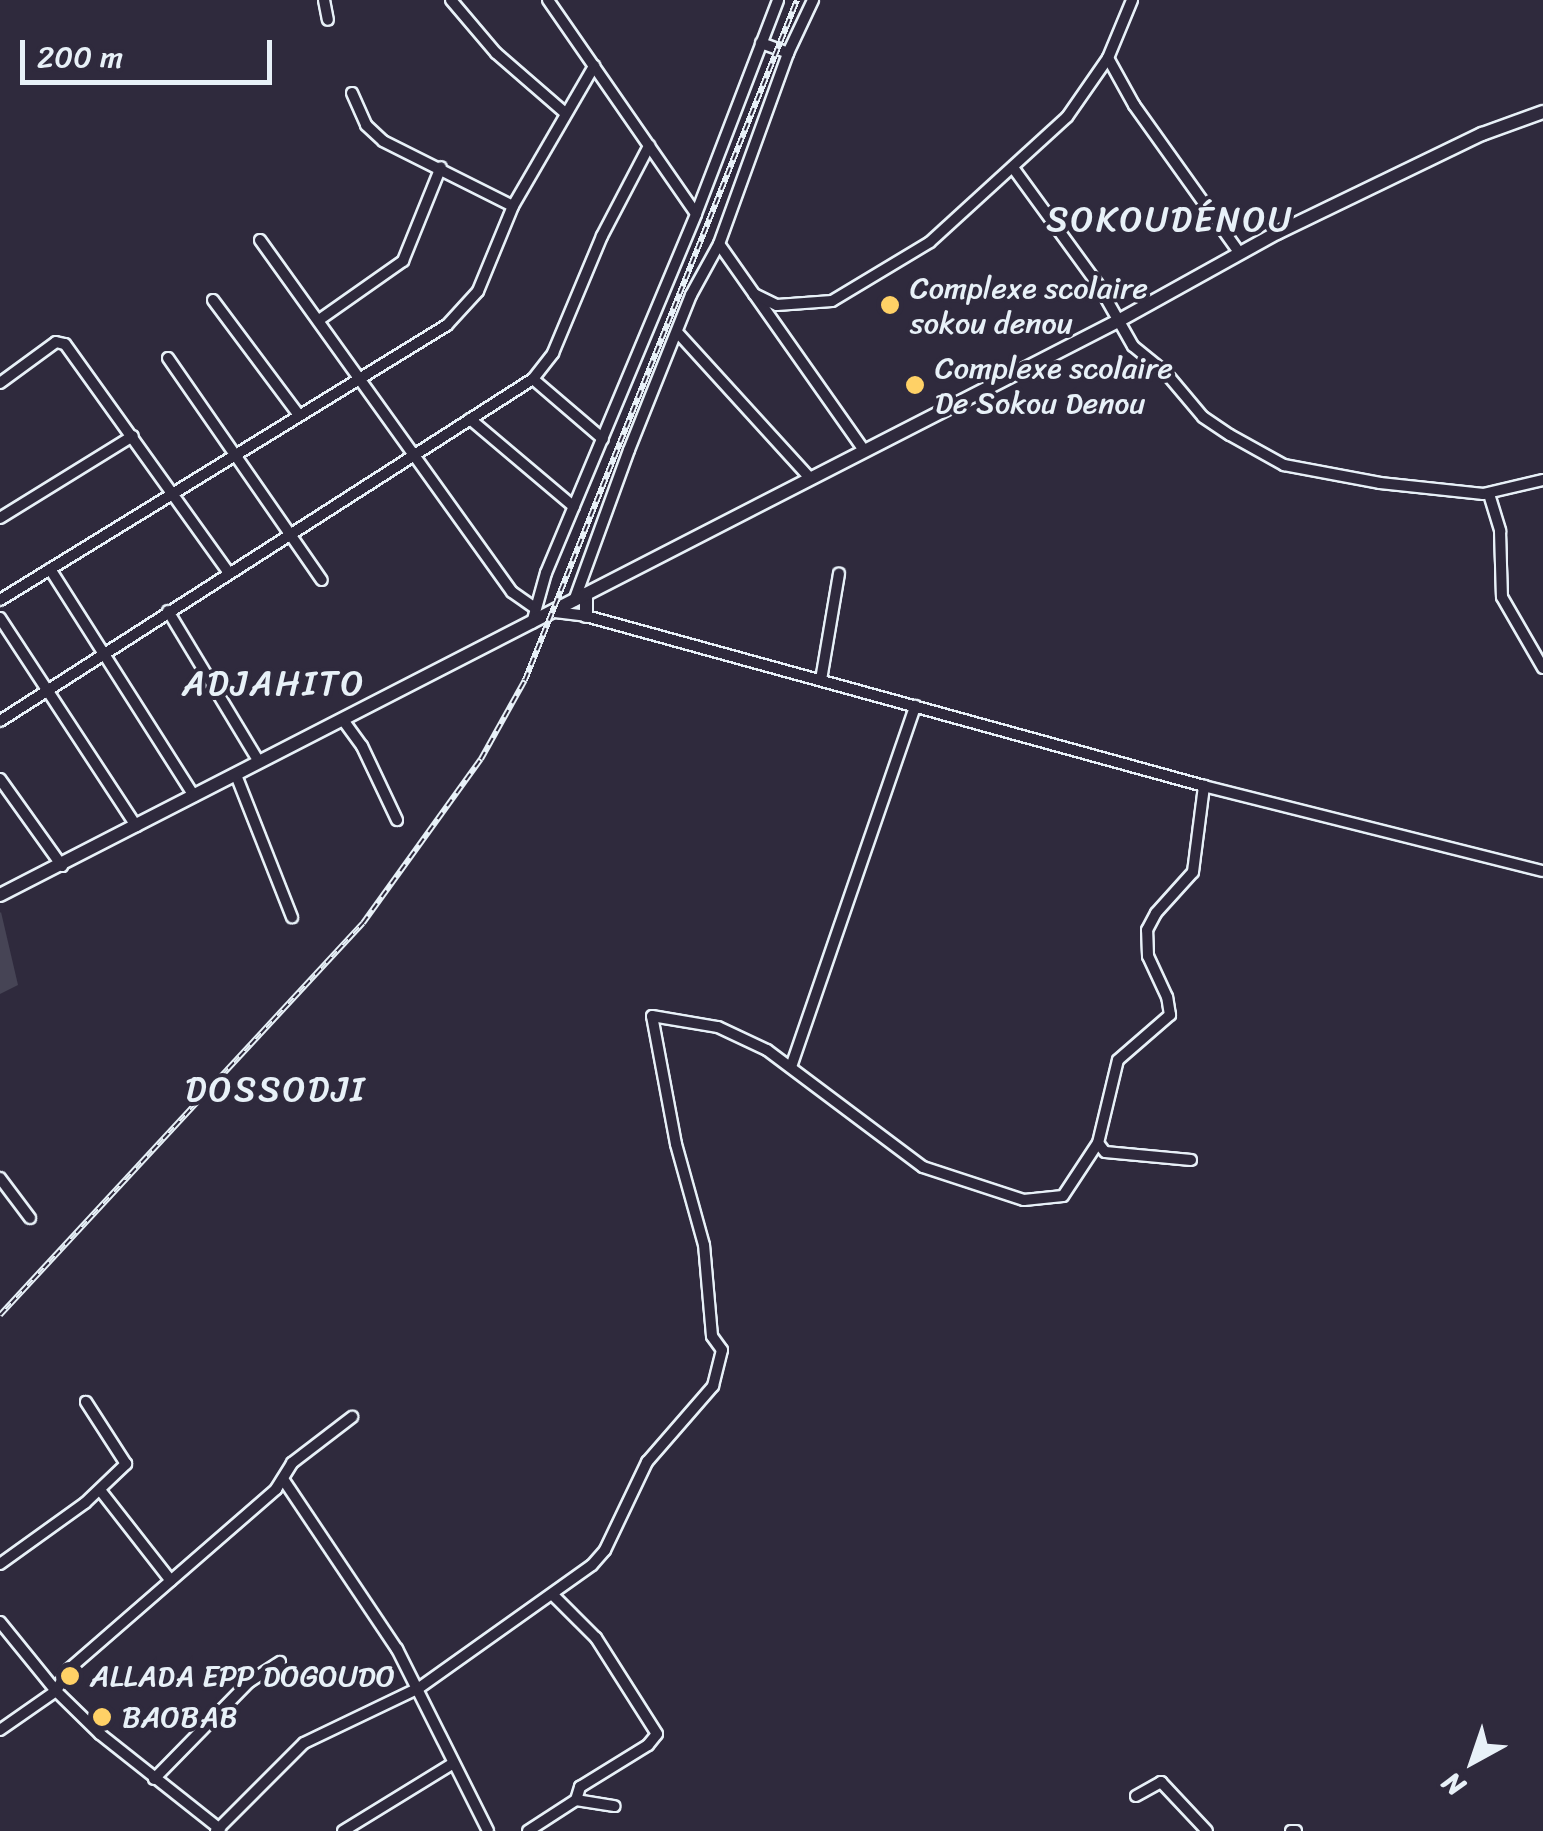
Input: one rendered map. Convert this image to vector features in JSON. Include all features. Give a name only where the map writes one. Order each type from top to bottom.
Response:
[{"type":"main road","points":[[0,895],[1118,321],[1240,252],[1482,134],[1543,112]]},
{"type":"main road","points":[[580,597],[586,616]]},
{"type":"street","points":[[324,0],[328,20]]},
{"type":"street","points":[[450,0],[496,53],[564,112]]},
{"type":"street","points":[[548,0],[696,214]]},
{"type":"street","points":[[532,624],[534,608],[696,214],[778,0]]},
{"type":"street","points":[[580,597],[677,332],[719,244],[788,52],[813,0]]},
{"type":"street","points":[[754,294],[777,305],[798,305],[848,294],[930,242],[1067,117],[1108,58],[1132,0]]},
{"type":"street","points":[[761,42],[788,52]]},
{"type":"street","points":[[1108,58],[1114,73],[1240,252]]},
{"type":"street","points":[[0,600],[447,326],[470,302],[513,206],[594,66]]},
{"type":"street","points":[[1099,73],[1114,73]]},
{"type":"street","points":[[352,94],[372,134],[513,206]]},
{"type":"street","points":[[0,721],[533,379],[558,342],[602,236],[649,146]]},
{"type":"street","points":[[319,320],[399,266],[441,166]]},
{"type":"street","points":[[1014,169],[1100,286],[1133,346],[1166,373],[1203,417],[1284,465],[1380,483],[1489,494],[1543,480]]},
{"type":"street","points":[[260,240],[512,592],[534,608]]},
{"type":"street","points":[[719,244],[864,450]]},
{"type":"street","points":[[213,300],[298,414]]},
{"type":"street","points":[[677,332],[810,478]]},
{"type":"street","points":[[0,383],[61,340],[175,493],[228,572]]},
{"type":"street","points":[[168,358],[322,580]]},
{"type":"street","points":[[533,379],[603,439]]},
{"type":"street","points":[[470,419],[574,507]]},
{"type":"street","points":[[0,518],[133,436]]},
{"type":"street","points":[[1489,494],[1500,531],[1502,597],[1543,668]]},
{"type":"street","points":[[50,568],[194,796]]},
{"type":"street","points":[[820,680],[839,574]]},
{"type":"street","points":[[168,611],[260,762]]},
{"type":"street","points":[[555,612],[586,616],[1204,786],[1543,871]]},
{"type":"street","points":[[0,618],[136,826]]},
{"type":"street","points":[[791,1066],[915,706]]},
{"type":"street","points":[[343,720],[362,746],[397,820]]},
{"type":"street","points":[[236,775],[292,917]]},
{"type":"street","points":[[0,779],[62,866]]},
{"type":"street","points":[[0,1622],[56,1691],[154,1779],[220,1830],[304,1743],[418,1688],[592,1565],[605,1550],[647,1462],[714,1386],[722,1350],[712,1336],[704,1246],[676,1144],[652,1016],[718,1027],[791,1066],[923,1167],[1024,1200],[1063,1196],[1098,1143],[1118,1060],[1170,1015],[1167,997],[1148,956],[1147,930],[1156,913],[1194,872],[1204,786]]},
{"type":"street","points":[[1098,1143],[1106,1152],[1191,1160]]},
{"type":"street","points":[[0,1178],[30,1218]]},
{"type":"street","points":[[0,1564],[100,1490],[126,1459],[86,1402]]},
{"type":"street","points":[[0,1730],[56,1691],[68,1670],[284,1479],[292,1462],[352,1417]]},
{"type":"street","points":[[284,1479],[398,1649],[488,1831]]},
{"type":"street","points":[[100,1490],[171,1582]]},
{"type":"street","points":[[528,1831],[576,1800],[580,1787],[648,1744],[656,1734],[596,1638],[553,1595]]},
{"type":"street","points":[[154,1779],[249,1682],[280,1662]]},
{"type":"street","points":[[343,1831],[452,1764]]},
{"type":"street","points":[[1136,1796],[1161,1782],[1207,1831]]},
{"type":"street","points":[[576,1800],[615,1806]]},
{"type":"shaded area","points":[[0,913],[18,985],[0,994]]},
{"type":"railway","points":[[0,1315],[363,923],[481,759],[525,680],[797,0]]},
{"type":"place","name":"Complexe scolaire sokou denou","points":[[890,305]]},
{"type":"place","name":"Complexe scolaire De Sokou Denou","points":[[915,385]]},
{"type":"place","name":"ALLADA EPP DOGOUDO","points":[[70,1676]]},
{"type":"place","name":"BAOBAB","points":[[102,1717]]},
{"type":"district","name":"SOKOUDÉNOU","points":[[1170,219]]},
{"type":"district","name":"ADJAHITO","points":[[274,683]]},
{"type":"district","name":"DOSSODJI","points":[[276,1089]]}]
